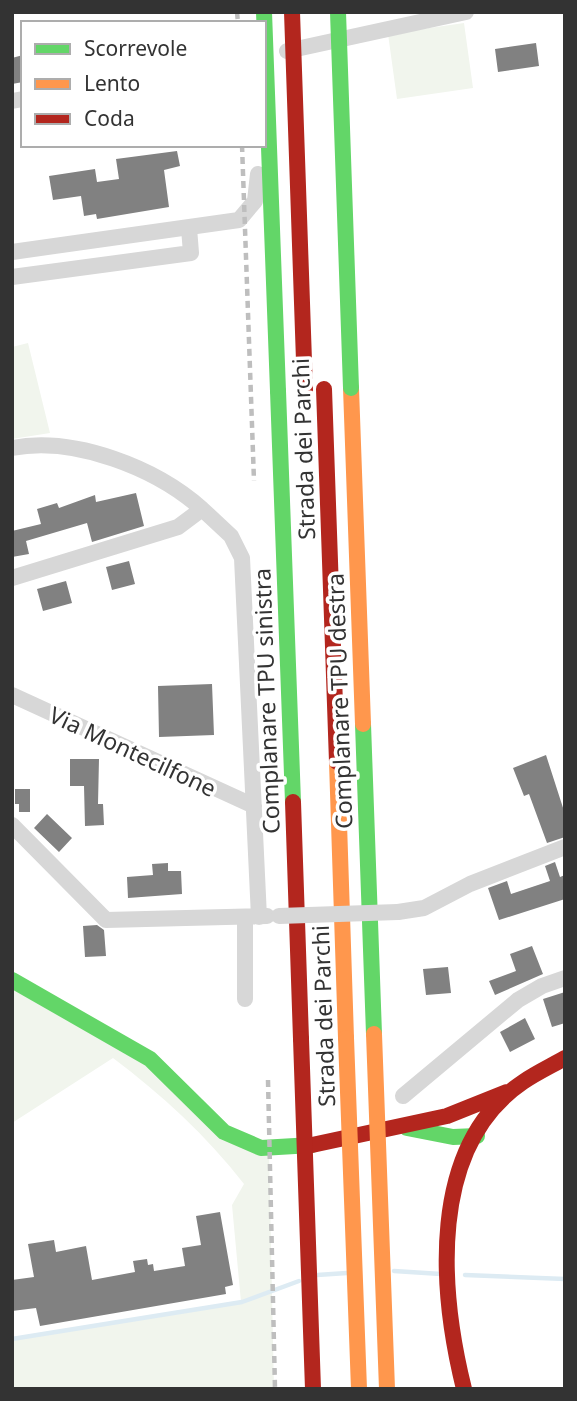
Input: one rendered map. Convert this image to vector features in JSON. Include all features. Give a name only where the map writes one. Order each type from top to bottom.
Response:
[{"type":"main road","name":"Strada dei Parchi","points":[[292,12],[305,396]]},
{"type":"main road","name":"Complanare TPU destra","points":[[338,12],[387,1389]]},
{"type":"main road","points":[[311,26],[312,68]]},
{"type":"main road","name":"Complanare TPU sinistra","points":[[266,66],[313,1389]]},
{"type":"main road","name":"Strada dei Parchi","points":[[324,382],[359,1389]]},
{"type":"main road","name":"Strada dei Parchi","points":[[324,900],[325,928]]},
{"type":"main road","points":[[12,980],[150,1059],[221,1129],[250,1145],[268,1149],[290,1148],[447,1116],[507,1092],[527,1076],[565,1058]]},
{"type":"main road","points":[[464,1389],[451,1339],[447,1300],[446,1224],[457,1176],[477,1136],[507,1092]]},
{"type":"main road","points":[[447,1116],[477,1136]]},
{"type":"main road","name":"Strada dei Parchi","points":[[332,1119],[333,1160]]},
{"type":"main road","points":[[402,1127],[436,1135],[477,1136]]},
{"type":"main road","points":[[436,1135],[457,1176]]},
{"type":"street","points":[[266,56],[466,12]]},
{"type":"street","points":[[12,252],[228,223],[248,212],[255,201],[258,188],[257,147]]},
{"type":"street","points":[[12,277],[191,253],[189,228]]},
{"type":"street","points":[[12,448],[32,444],[62,446],[102,456],[166,482],[202,509],[231,536],[242,558],[254,806],[252,917],[245,999]]},
{"type":"street","points":[[12,578],[178,527],[202,509]]},
{"type":"street","name":"Via Montecilfone","points":[[12,695],[254,806]]},
{"type":"street","points":[[12,825],[106,920],[398,912],[424,908],[470,884],[565,847]]},
{"type":"street","points":[[403,1096],[518,1000],[542,986],[565,978]]},
{"type":"shaded area","points":[[464,23],[473,88],[397,99],[388,34]]},
{"type":"shaded area","points":[[28,343],[50,433],[12,439],[12,347]]},
{"type":"shaded area","points":[[12,980],[111,1037],[213,1122],[269,1149],[274,1389],[12,1389],[12,1338],[241,1302],[232,1205],[244,1184],[183,1116],[113,1058],[12,1123]]},
{"type":"building","points":[[536,43],[539,66],[498,72],[495,49]]},
{"type":"building","points":[[21,56],[21,82],[12,84],[12,58]]},
{"type":"building","points":[[177,151],[180,166],[164,170],[169,207],[97,219],[96,214],[84,216],[81,196],[53,200],[49,176],[95,169],[97,182],[119,179],[116,159]]},
{"type":"building","points":[[136,493],[144,526],[92,542],[87,523],[26,541],[29,554],[12,557],[12,531],[41,524],[37,509],[57,503],[59,508],[95,495],[96,502]]},
{"type":"building","points":[[129,561],[135,584],[112,590],[106,567]]},
{"type":"building","points":[[66,581],[72,603],[43,611],[37,589]]},
{"type":"building","points":[[212,684],[214,735],[159,737],[158,686]]},
{"type":"building","points":[[546,755],[565,814],[565,837],[547,843],[529,794],[524,796],[513,768]]},
{"type":"building","points":[[70,759],[99,759],[98,804],[103,804],[104,825],[85,826],[84,786],[70,786]]},
{"type":"building","points":[[15,789],[30,789],[30,812],[19,812],[19,804],[15,804]]},
{"type":"building","points":[[47,814],[72,838],[59,852],[34,828]]},
{"type":"building","points":[[555,862],[560,877],[565,875],[565,899],[499,920],[488,888],[507,881],[511,894],[550,881],[545,866]]},
{"type":"building","points":[[168,863],[168,871],[181,871],[182,894],[128,898],[127,877],[153,875],[152,864]]},
{"type":"building","points":[[97,925],[104,930],[106,956],[85,957],[83,926]]},
{"type":"building","points":[[532,946],[543,974],[495,995],[489,981],[516,971],[510,954]]},
{"type":"building","points":[[448,967],[451,993],[426,995],[423,969]]},
{"type":"building","points":[[565,992],[565,1023],[552,1027],[543,999]]},
{"type":"building","points":[[525,1018],[535,1039],[510,1052],[500,1032]]},
{"type":"building","points":[[220,1212],[233,1285],[225,1287],[226,1294],[40,1326],[36,1308],[12,1311],[12,1280],[34,1277],[28,1244],[54,1240],[56,1252],[86,1246],[92,1280],[135,1272],[133,1261],[147,1259],[148,1265],[153,1264],[154,1271],[185,1266],[182,1248],[201,1245],[196,1216]]},
{"type":"waterway","points":[[394,1271],[441,1274]]},
{"type":"waterway","points":[[317,1275],[347,1273]]},
{"type":"waterway","points":[[465,1275],[565,1279]]},
{"type":"waterway","points":[[12,1339],[242,1302],[299,1281]]},
{"type":"railway","points":[[237,12],[238,21]]},
{"type":"railway","points":[[242,147],[254,481]]},
{"type":"railway","points":[[268,1080],[275,1389]]},
{"type":"traffic: fast","points":[[264,12],[264,21]]},
{"type":"traffic: fast","points":[[338,12],[351,388]]},
{"type":"traffic: fast","points":[[266,66],[278,391]]},
{"type":"traffic: fast","points":[[278,391],[293,802]]},
{"type":"traffic: fast","points":[[363,724],[374,1034]]},
{"type":"traffic: fast","points":[[12,980],[150,1059],[224,1132],[261,1148],[312,1145]]},
{"type":"traffic: fast","points":[[407,1128],[453,1137],[477,1136]]},
{"type":"traffic: slow","points":[[351,388],[363,724]]},
{"type":"traffic: slow","points":[[337,762],[346,1038]]},
{"type":"traffic: slow","points":[[374,1034],[387,1389]]},
{"type":"traffic: slow","points":[[346,1038],[359,1389]]},
{"type":"traffic: jam","points":[[292,12],[305,390]]},
{"type":"traffic: jam","points":[[324,389],[337,762]]},
{"type":"traffic: jam","points":[[293,802],[301,1039]]},
{"type":"traffic: jam","points":[[301,1039],[313,1389]]},
{"type":"traffic: jam","points":[[464,1389],[450,1309],[447,1266],[448,1224],[456,1182],[470,1144],[492,1110],[523,1082],[565,1058]]},
{"type":"traffic: jam","points":[[312,1145],[447,1116],[507,1092]]}]
